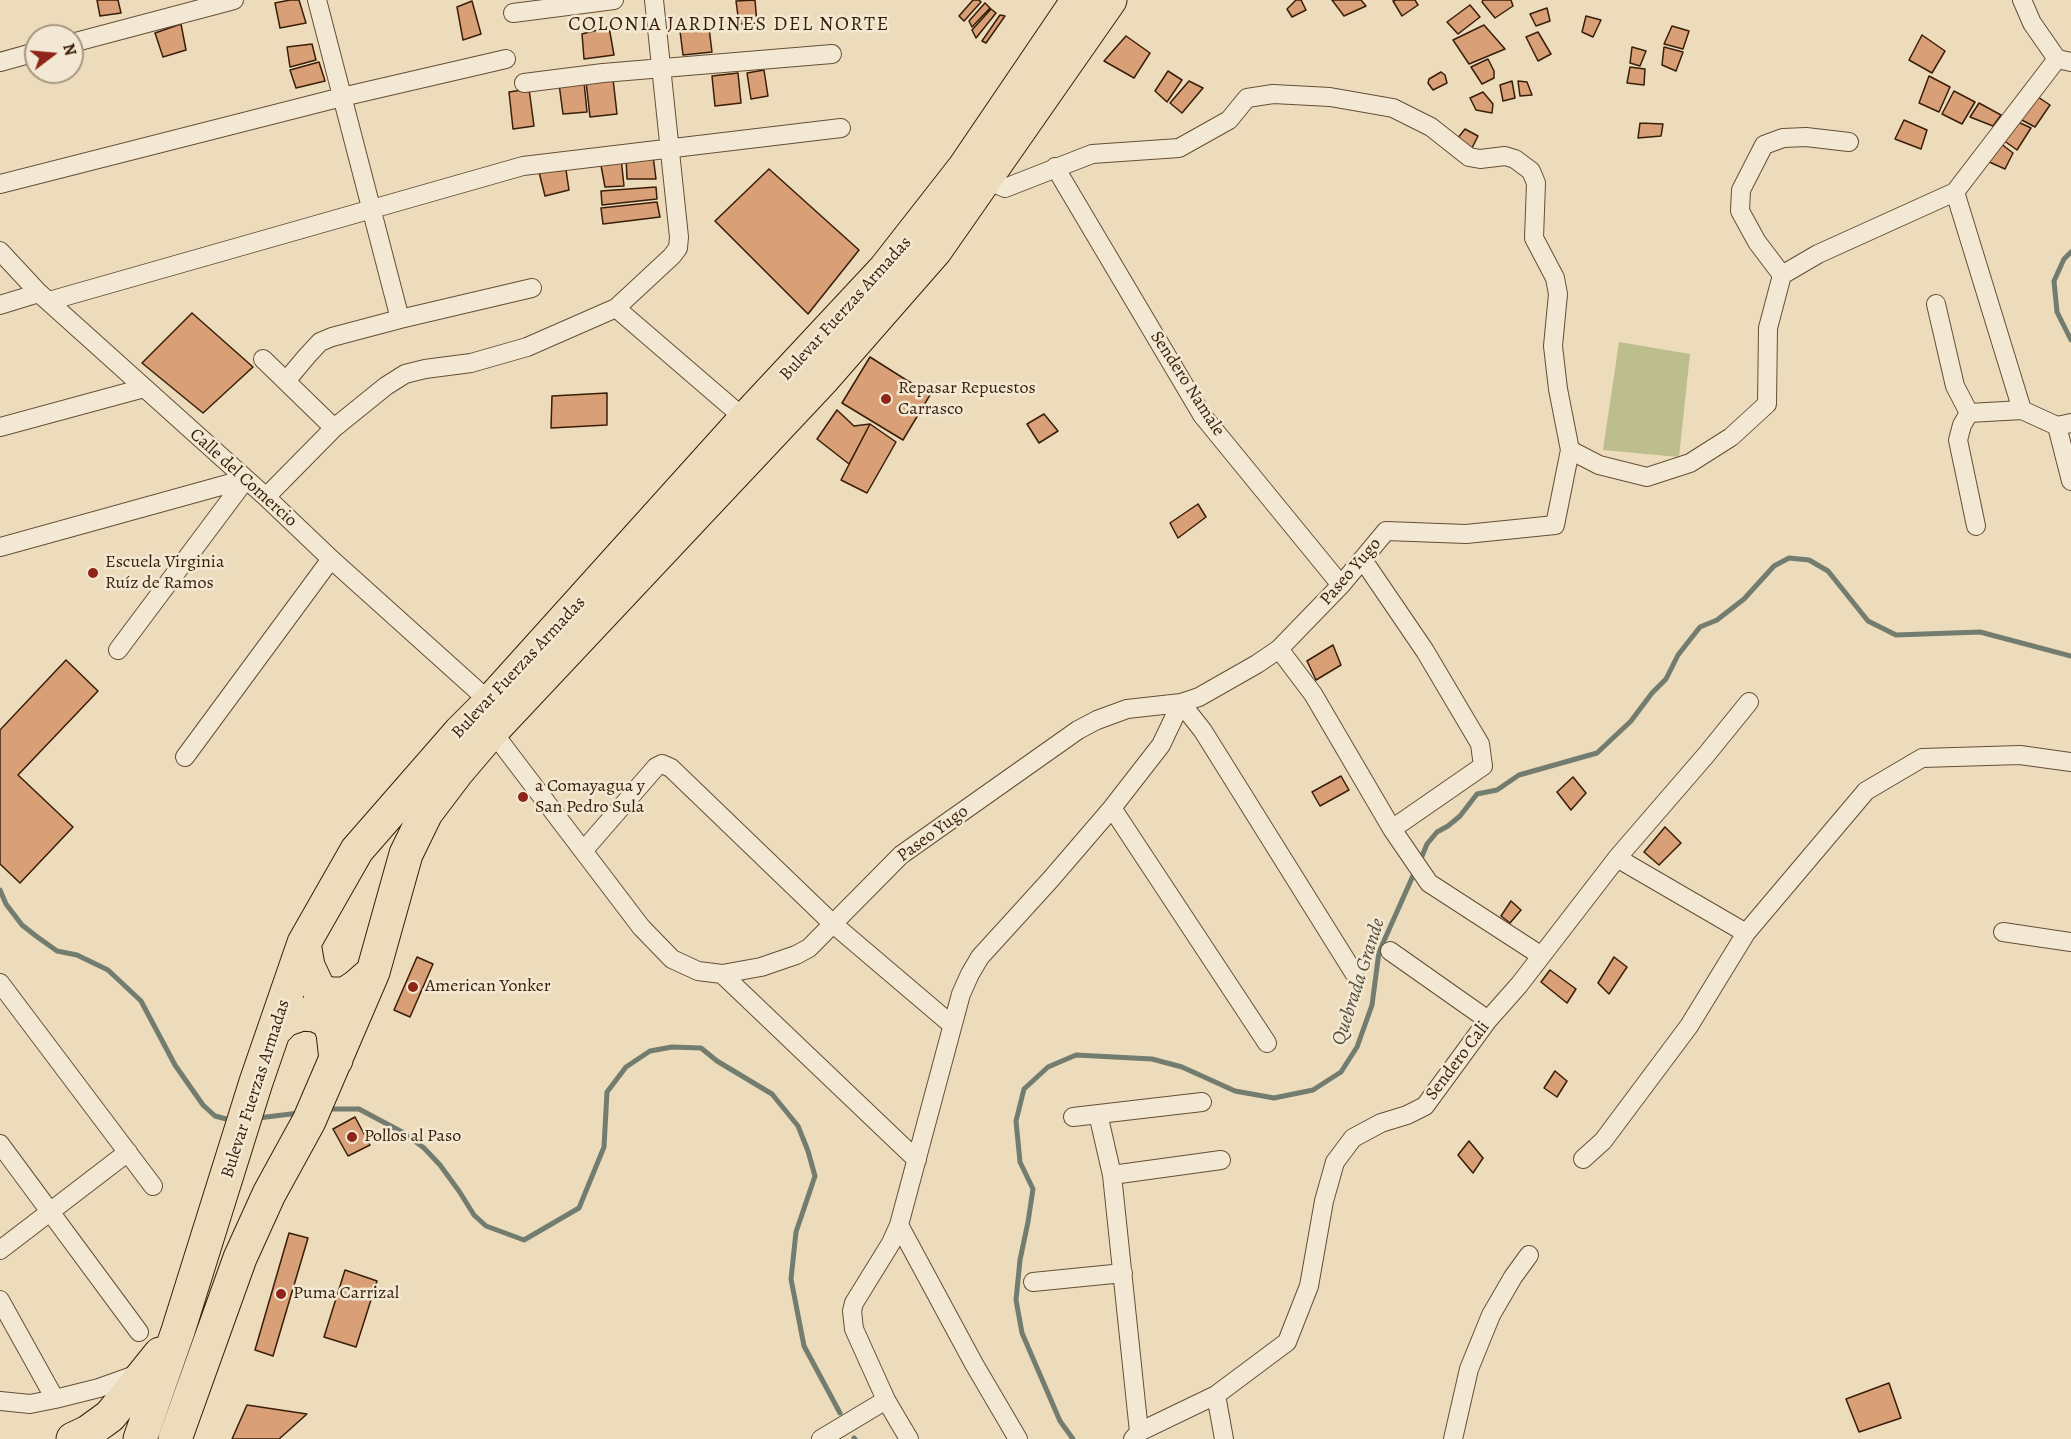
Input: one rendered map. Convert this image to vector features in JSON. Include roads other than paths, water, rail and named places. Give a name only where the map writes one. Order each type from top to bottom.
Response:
[{"type":"highway","name":"Bulevar Fuerzas Armadas","points":[[175,1439],[240,1258],[269,1194],[309,1121],[373,972],[406,854],[426,813],[457,772],[491,717],[745,419],[885,269],[964,168],[1078,0]]},
{"type":"highway","name":"Bulevar Fuerzas Armadas","points":[[140,1439],[178,1331],[304,943],[357,850],[460,732],[491,717],[823,379],[935,251],[1110,0]]},
{"type":"highway","points":[[304,943],[308,966],[320,992],[345,994],[373,972]]},
{"type":"highway","points":[[274,1031],[285,1020],[302,1014],[315,1015],[328,1021],[333,1033],[336,1060]]},
{"type":"highway","points":[[73,1439],[88,1432],[110,1416],[178,1331]]},
{"type":"street","points":[[84,40],[234,0]]},
{"type":"street","points":[[317,0],[400,319]]},
{"type":"street","points":[[513,13],[614,0]]},
{"type":"street","points":[[266,497],[334,428],[386,386],[405,374],[471,363],[527,347],[616,308],[672,256],[678,248],[679,237],[654,0]]},
{"type":"street","points":[[1570,450],[1599,465],[1647,477],[1690,463],[1731,437],[1767,405],[1768,328],[1782,275],[1818,254],[1955,192],[2064,60],[2032,22],[2022,0]]},
{"type":"street","points":[[524,83],[662,68],[832,54]]},
{"type":"street","points":[[0,62],[24,55]]},
{"type":"street","points":[[0,184],[342,97],[506,59]]},
{"type":"street","name":"Paseo Yugo","points":[[491,717],[584,850],[642,927],[672,959],[698,971],[722,974],[761,968],[809,948],[901,855],[1078,730],[1127,709],[1181,703],[1199,697],[1279,650],[1363,561],[1386,531],[1466,534],[1556,525],[1570,450],[1558,389],[1553,346],[1558,294],[1555,278],[1534,238],[1536,183],[1531,171],[1515,159],[1505,156],[1480,159],[1469,157],[1431,127],[1393,108],[1330,97],[1273,94],[1247,98],[1229,120],[1179,148],[1092,154],[1005,188],[985,179]]},
{"type":"street","points":[[0,305],[44,297],[371,210],[523,166],[841,128]]},
{"type":"street","points":[[1782,275],[1757,242],[1740,211],[1741,189],[1764,145],[1783,138],[1806,137],[1849,142]]},
{"type":"street","name":"Sendero Namale","points":[[1055,167],[1202,415],[1341,585]]},
{"type":"street","points":[[1955,192],[2022,410]]},
{"type":"street","name":"Calle del Comercio","points":[[0,251],[44,297],[266,497],[491,717]]},
{"type":"street","points":[[286,381],[321,342],[332,337],[532,288]]},
{"type":"street","points":[[1936,304],[1955,386],[1969,413]]},
{"type":"street","points":[[616,308],[745,419]]},
{"type":"street","points":[[263,359],[334,428]]},
{"type":"street","points":[[0,427],[144,388]]},
{"type":"street","points":[[1969,413],[2022,410],[2064,424],[2071,482]]},
{"type":"street","points":[[1969,413],[1962,425],[1958,440],[1976,526]]},
{"type":"street","points":[[0,547],[246,479]]},
{"type":"street","points":[[118,650],[246,479]]},
{"type":"street","points":[[185,756],[331,559]]},
{"type":"street","points":[[1363,561],[1425,651],[1480,744],[1483,766],[1392,829]]},
{"type":"street","points":[[1279,650],[1313,694],[1392,829],[1429,883],[1540,955]]},
{"type":"street","name":"Sendero Cali","points":[[1136,1436],[1216,1395],[1287,1342],[1309,1286],[1323,1201],[1335,1162],[1353,1138],[1381,1123],[1407,1115],[1425,1106],[1488,1020],[1617,858],[1749,702]]},
{"type":"street","points":[[909,1439],[886,1400],[854,1329],[852,1311],[854,1303],[891,1243],[899,1225],[961,994],[980,957],[1052,879],[1161,746],[1181,703],[1203,730],[1354,973]]},
{"type":"street","points":[[1583,1159],[1603,1141],[1689,1026],[1746,933],[1866,791],[1922,758],[2020,755],[2071,762]]},
{"type":"street","points":[[584,850],[656,767],[662,764],[671,768],[832,923],[952,1025]]},
{"type":"street","points":[[1112,808],[1267,1043]]},
{"type":"street","points":[[1617,858],[1746,933]]},
{"type":"street","points":[[2003,932],[2071,942]]},
{"type":"street","points":[[1390,951],[1488,1020]]},
{"type":"street","points":[[722,974],[917,1160]]},
{"type":"street","points":[[0,983],[153,1186]]},
{"type":"street","points":[[1073,1117],[1202,1102]]},
{"type":"street","points":[[1098,1114],[1112,1175],[1123,1273],[1136,1436]]},
{"type":"street","points":[[0,1144],[139,1332]]},
{"type":"street","points":[[0,1250],[128,1152]]},
{"type":"street","points":[[1112,1175],[1221,1160]]},
{"type":"street","points":[[899,1225],[974,1364],[1018,1439]]},
{"type":"street","points":[[1453,1439],[1469,1369],[1486,1326],[1513,1277],[1529,1255]]},
{"type":"street","points":[[1033,1282],[1123,1273]]},
{"type":"street","points":[[0,1300],[54,1399]]},
{"type":"street","points":[[0,1401],[30,1404],[99,1388],[148,1371]]},
{"type":"street","points":[[1216,1395],[1224,1439]]},
{"type":"street","points":[[821,1439],[886,1400]]},
{"type":"waterway","name":"Quebrada Grande","points":[[2071,252],[2064,259],[2054,281],[2057,312],[2071,340]]},
{"type":"waterway","name":"Quebrada Grande","points":[[1420,861],[1427,844],[1437,832],[1460,816],[1477,794],[1497,790],[1519,775],[1597,753],[1631,721],[1666,679],[1678,655],[1700,627],[1717,620],[1744,599],[1774,566],[1789,558],[1809,560],[1828,571],[1868,621],[1896,635],[1980,632],[2071,656]]},
{"type":"waterway","name":"Quebrada Grande","points":[[1073,1439],[1060,1421],[1022,1333],[1016,1300],[1020,1260],[1033,1189],[1020,1162],[1016,1121],[1024,1089],[1048,1067],[1076,1055],[1152,1059],[1182,1067],[1235,1091],[1274,1098],[1313,1090],[1341,1072],[1357,1047],[1372,1005],[1379,952],[1416,869]]},
{"type":"waterway","points":[[0,890],[6,904],[22,925],[57,951],[77,955],[108,970],[141,1001],[175,1065],[203,1105],[215,1116],[234,1121]]},
{"type":"waterway","points":[[326,1109],[359,1109],[404,1133],[424,1148],[440,1165],[474,1215],[486,1226],[524,1240],[579,1208],[604,1147],[607,1092],[626,1067],[650,1051],[672,1047],[701,1048],[717,1061],[772,1094],[798,1126],[808,1151],[815,1176],[796,1232],[791,1279],[804,1346],[840,1413]]},
{"type":"waterway","points":[[258,1118],[299,1113]]},
{"type":"place","name":"Repasar Repuestos Carrasco","points":[[886,399]]},
{"type":"place","name":"Escuela Virginia Ruíz de Ramos","points":[[93,573]]},
{"type":"place","name":"a Comayagua y San Pedro Sula","points":[[523,797]]},
{"type":"place","name":"American Yonker","points":[[413,987]]},
{"type":"place","name":"Pollos al Paso","points":[[352,1137]]},
{"type":"place","name":"Puma Carrizal","points":[[281,1294]]},
{"type":"district","name":"COLONIA JARDINES DEL NORTE","points":[[729,25]]}]
